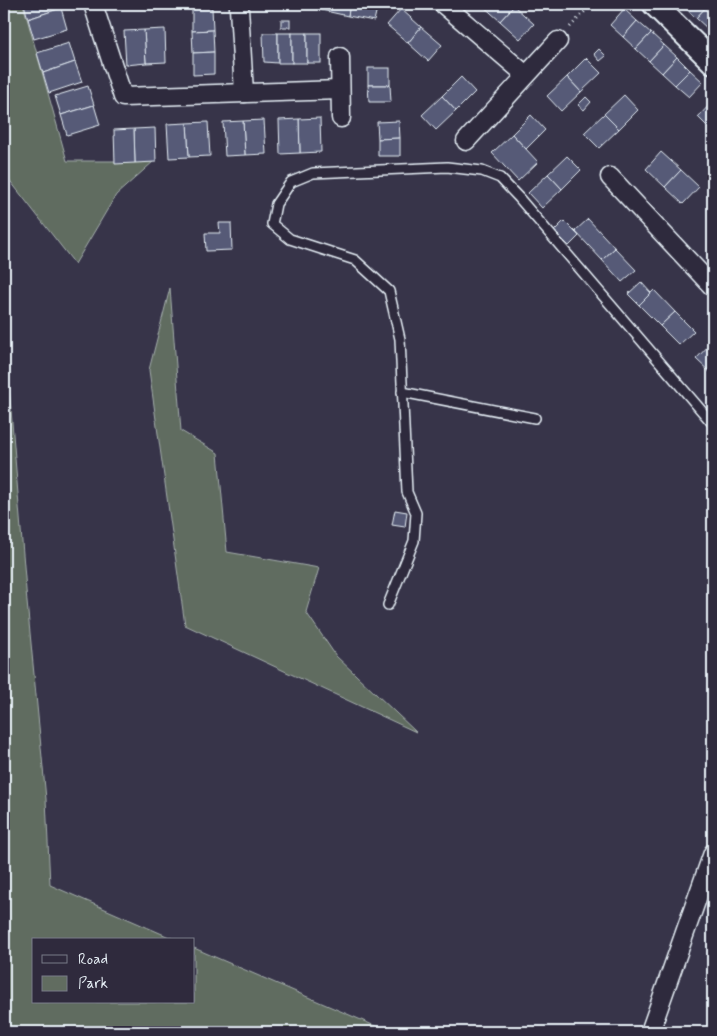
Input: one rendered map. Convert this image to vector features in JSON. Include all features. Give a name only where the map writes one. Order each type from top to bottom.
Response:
[{"type":"street","points":[[93,4],[123,97],[340,90]]},
{"type":"street","points":[[240,4],[244,93]]},
{"type":"street","points":[[443,4],[526,75]]},
{"type":"street","points":[[654,4],[713,62]]},
{"type":"street","points":[[466,141],[558,41]]},
{"type":"street","points":[[340,57],[342,118]]},
{"type":"street","points":[[610,177],[713,287]]},
{"type":"street","points":[[650,1032],[713,853]]},
{"type":"lane","points":[[388,605],[414,541],[416,513],[408,492],[400,340],[389,291],[355,260],[290,239],[272,224],[276,204],[291,182],[313,173],[447,167],[482,171],[500,178],[713,424]]},
{"type":"lane","points":[[402,392],[535,418]]},
{"type":"path","points":[[558,41],[592,4]]},
{"type":"green space","points":[[4,4],[23,4],[67,161],[154,161],[116,195],[75,264],[4,173]]},
{"type":"green space","points":[[170,288],[181,431],[218,453],[227,552],[319,568],[306,612],[336,656],[416,732],[185,625],[149,370]]},
{"type":"green space","points":[[4,326],[27,602],[46,799],[50,885],[171,938],[32,938],[32,1004],[195,1004],[195,948],[389,1032],[4,1032]]},
{"type":"building","points":[[24,4],[59,4],[61,8],[28,19]]},
{"type":"building","points":[[322,4],[350,4],[348,16],[321,10]]},
{"type":"building","points":[[350,4],[378,4],[374,21],[348,16]]},
{"type":"building","points":[[481,4],[512,4],[514,6],[500,21]]},
{"type":"building","points":[[685,4],[709,4],[696,18],[683,6]]},
{"type":"building","points":[[709,4],[713,4],[713,26],[709,30],[696,18]]},
{"type":"building","points":[[514,6],[534,24],[520,39],[500,21]]},
{"type":"building","points":[[61,8],[67,29],[34,39],[28,19]]},
{"type":"building","points":[[192,8],[212,8],[213,30],[192,31]]},
{"type":"building","points":[[401,9],[421,27],[408,43],[387,25]]},
{"type":"building","points":[[624,9],[637,21],[623,37],[610,25]]},
{"type":"building","points":[[281,20],[290,20],[290,27],[281,27]]},
{"type":"building","points":[[637,21],[651,33],[636,49],[623,37]]},
{"type":"building","points":[[421,27],[442,45],[428,61],[408,43]]},
{"type":"building","points":[[165,29],[166,62],[146,63],[144,30]]},
{"type":"building","points":[[144,30],[146,63],[126,65],[124,31]]},
{"type":"building","points":[[213,30],[214,52],[193,53],[192,31]]},
{"type":"building","points":[[263,33],[278,33],[278,63],[264,62]]},
{"type":"building","points":[[278,33],[292,33],[292,63],[278,63]]},
{"type":"building","points":[[292,33],[307,33],[307,63],[292,63]]},
{"type":"building","points":[[307,33],[321,33],[321,63],[307,63]]},
{"type":"building","points":[[651,33],[664,45],[649,61],[636,49]]},
{"type":"building","points":[[69,43],[75,62],[43,73],[37,53]]},
{"type":"building","points":[[664,45],[677,57],[662,73],[649,61]]},
{"type":"building","points":[[599,49],[606,56],[600,61],[594,54]]},
{"type":"building","points":[[214,52],[214,74],[193,75],[193,53]]},
{"type":"building","points":[[677,57],[690,70],[675,85],[662,73]]},
{"type":"building","points":[[586,58],[601,73],[581,92],[567,77]]},
{"type":"building","points":[[75,62],[82,82],[49,93],[43,73]]},
{"type":"building","points":[[368,68],[390,68],[390,85],[368,85]]},
{"type":"building","points":[[690,70],[703,82],[689,97],[675,85]]},
{"type":"building","points":[[461,77],[475,92],[456,111],[442,96]]},
{"type":"building","points":[[567,77],[581,92],[561,111],[547,96]]},
{"type":"building","points":[[368,85],[390,85],[391,102],[369,102]]},
{"type":"building","points":[[88,86],[94,105],[61,115],[55,96]]},
{"type":"building","points":[[624,95],[638,110],[619,129],[604,114]]},
{"type":"building","points":[[442,96],[456,111],[436,130],[422,115]]},
{"type":"building","points":[[586,97],[591,102],[584,110],[578,105]]},
{"type":"building","points":[[713,101],[713,128],[711,130],[698,117]]},
{"type":"building","points":[[94,105],[100,125],[67,135],[61,115]]},
{"type":"building","points":[[604,114],[619,129],[599,148],[584,133]]},
{"type":"building","points":[[531,115],[545,130],[526,149],[512,134]]},
{"type":"building","points":[[320,118],[321,152],[300,153],[299,119]]},
{"type":"building","points":[[299,119],[300,153],[280,154],[279,120]]},
{"type":"building","points":[[264,120],[266,154],[245,155],[243,121]]},
{"type":"building","points":[[243,121],[245,155],[225,156],[223,122]]},
{"type":"building","points":[[399,121],[400,138],[378,139],[377,122]]},
{"type":"building","points":[[208,122],[210,156],[189,157],[187,123]]},
{"type":"building","points":[[187,123],[189,157],[169,158],[167,124]]},
{"type":"building","points":[[155,128],[156,162],[135,163],[134,129]]},
{"type":"building","points":[[134,129],[135,163],[115,164],[114,130]]},
{"type":"building","points":[[512,134],[538,162],[518,181],[492,153]]},
{"type":"building","points":[[400,138],[400,156],[378,156],[378,139]]},
{"type":"building","points":[[661,152],[681,170],[665,187],[646,169]]},
{"type":"building","points":[[567,156],[581,170],[562,189],[548,174]]},
{"type":"building","points":[[681,170],[699,187],[683,204],[665,187]]},
{"type":"building","points":[[548,174],[562,189],[542,208],[528,193]]},
{"type":"building","points":[[588,219],[615,248],[602,260],[575,231]]},
{"type":"building","points":[[564,221],[579,236],[569,246],[554,231]]},
{"type":"building","points":[[219,223],[231,223],[232,250],[206,251],[205,233],[220,233]]},
{"type":"building","points":[[615,248],[636,270],[622,282],[602,260]]},
{"type":"building","points":[[641,282],[651,293],[639,305],[628,294]]},
{"type":"building","points":[[654,290],[675,312],[660,326],[639,305]]},
{"type":"building","points":[[675,312],[694,331],[679,345],[660,326]]},
{"type":"building","points":[[713,343],[713,375],[696,359]]},
{"type":"building","points":[[395,510],[407,512],[405,527],[392,525]]}]
